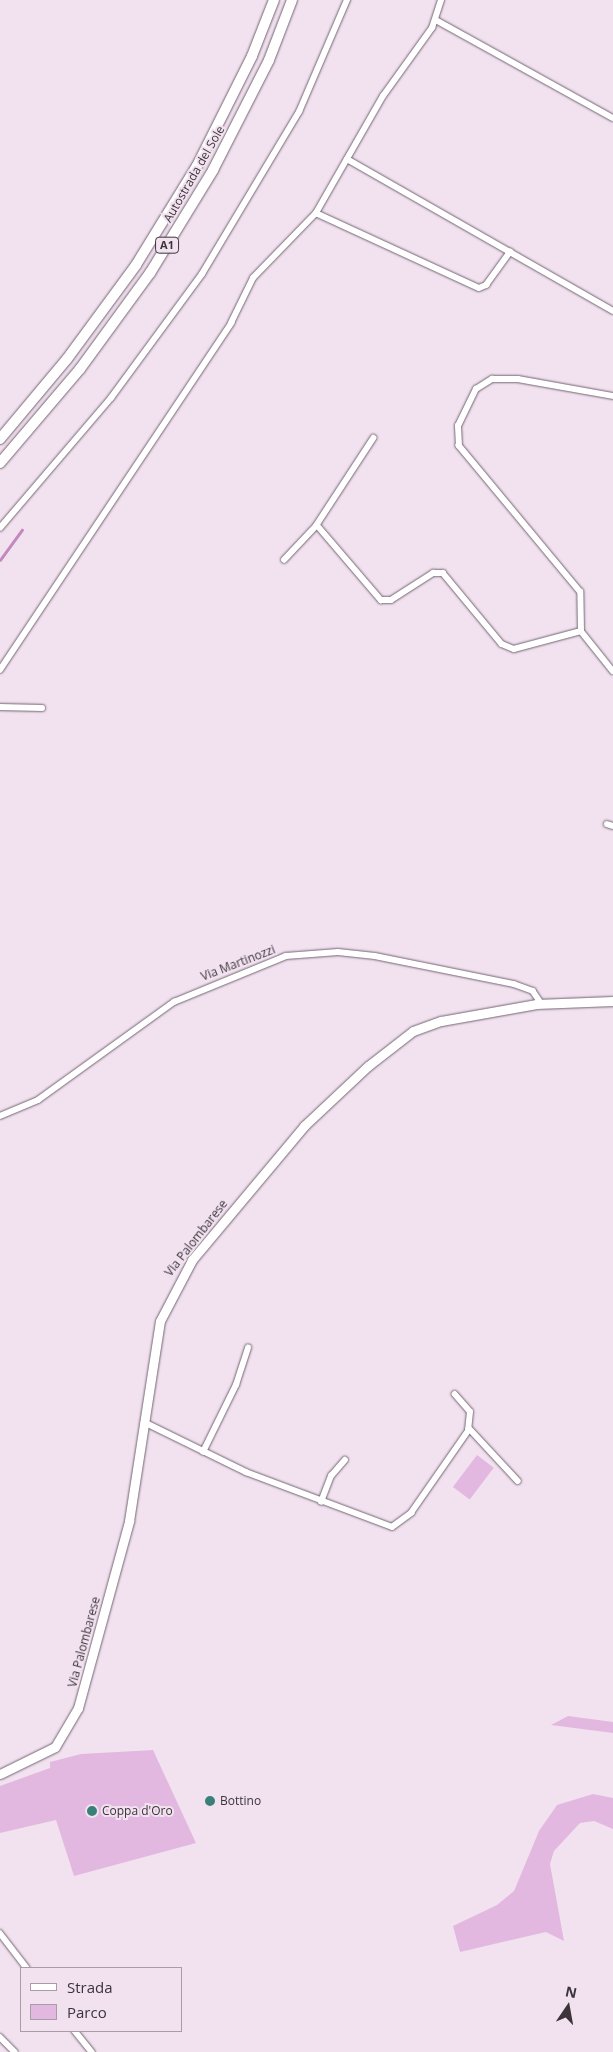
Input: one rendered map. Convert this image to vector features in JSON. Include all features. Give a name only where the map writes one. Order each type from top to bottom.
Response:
[{"type":"highway","name":"Autostrada del Sole","points":[[0,439],[67,359],[136,265],[197,166],[252,56],[274,0]]},
{"type":"highway","name":"Autostrada del Sole","points":[[0,463],[80,369],[150,273],[217,161],[269,60],[292,0]]},
{"type":"main road","name":"Via Palombarese","points":[[0,1774],[55,1747],[75,1717],[128,1528],[159,1326],[173,1290],[196,1256],[304,1126],[379,1056],[418,1029],[541,1003],[613,1001]]},
{"type":"street","points":[[0,528],[111,398],[202,274],[299,112],[347,0]]},
{"type":"street","points":[[0,670],[231,323],[256,274],[316,212],[347,159],[436,20],[441,0]]},
{"type":"street","points":[[436,20],[613,118]]},
{"type":"street","points":[[347,159],[613,311]]},
{"type":"street","points":[[316,212],[479,288],[486,286],[510,252]]},
{"type":"street","points":[[613,396],[514,378],[492,379],[476,389],[456,433],[459,446],[578,587],[581,631],[613,671]]},
{"type":"street","points":[[284,560],[317,525],[374,438]]},
{"type":"street","points":[[317,525],[381,600],[391,600],[441,572],[508,648],[581,631]]},
{"type":"street","points":[[0,707],[42,708]]},
{"type":"street","name":"Via Martinozzi","points":[[0,1116],[38,1100],[174,1002],[286,956],[338,952],[375,956],[514,984],[534,993],[541,1003]]},
{"type":"street","points":[[202,1452],[236,1385],[248,1348]]},
{"type":"street","points":[[144,1422],[202,1452],[321,1502],[381,1525],[398,1525],[469,1428],[470,1412],[455,1395]]},
{"type":"street","points":[[469,1428],[518,1481]]},
{"type":"street","points":[[321,1502],[331,1476],[345,1460]]},
{"type":"street","points":[[0,1932],[26,1967]]},
{"type":"street","points":[[76,2032],[92,2052]]},
{"type":"street","points":[[0,2037],[15,2052]]},
{"type":"green space","points":[[477,1455],[494,1468],[470,1500],[453,1487]]},
{"type":"green space","points":[[568,1716],[613,1722],[613,1733],[551,1725]]},
{"type":"green space","name":"Coppa d'Oro","points":[[153,1750],[196,1843],[74,1876],[56,1820],[0,1833],[0,1786],[50,1768],[50,1762],[81,1754]]},
{"type":"green space","points":[[593,1794],[613,1798],[613,1829],[594,1821],[580,1823],[554,1851],[550,1864],[564,1941],[546,1932],[460,1952],[453,1926],[497,1905],[514,1891],[539,1831],[557,1805]]},
{"type":"waterway","points":[[0,560],[22,530]]},
{"type":"place","name":"Bottino","points":[[210,1801]]},
{"type":"place","name":"Coppa d'Oro","points":[[92,1811]]}]
